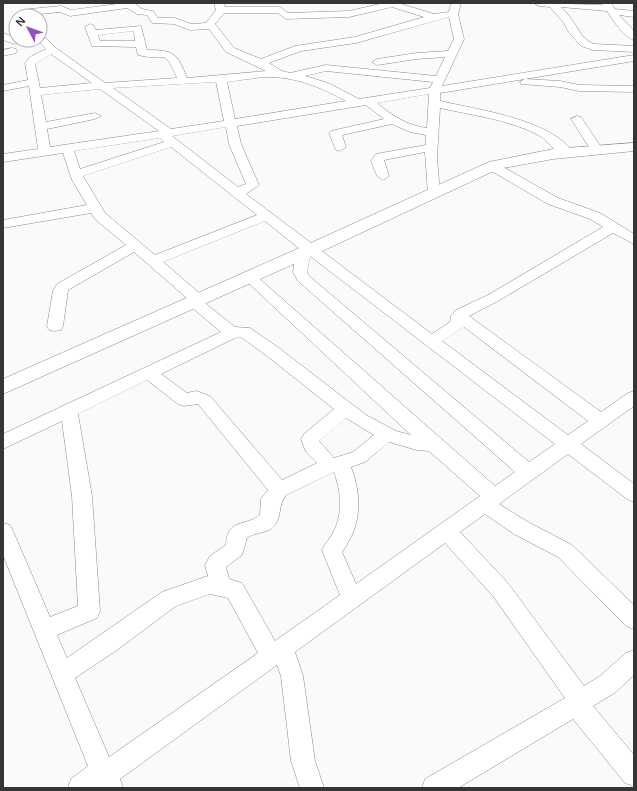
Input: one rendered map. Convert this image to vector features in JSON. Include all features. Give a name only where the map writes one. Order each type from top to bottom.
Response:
[{"type":"main road","points":[[3,387],[307,252],[492,166],[568,153],[633,148]]},
{"type":"street","points":[[434,194],[432,147],[435,89],[459,39],[453,14],[456,3]]},
{"type":"street","points":[[539,3],[610,7],[634,14]]},
{"type":"street","points":[[48,10],[62,6],[70,13],[129,4],[140,12],[150,13],[155,21],[175,20],[190,27],[210,26]]},
{"type":"street","points":[[350,4],[366,6],[372,9]]},
{"type":"street","points":[[553,4],[569,22],[571,29],[585,44],[593,47],[634,49]]},
{"type":"street","points":[[210,26],[210,23],[220,6],[264,14],[281,7],[286,16],[343,14],[396,5],[434,17]]},
{"type":"street","points":[[583,6],[585,13],[589,17]]},
{"type":"street","points":[[610,7],[634,37]]},
{"type":"street","points":[[261,63],[299,48],[356,40],[434,17],[453,14]]},
{"type":"street","points":[[210,26],[227,48],[261,63],[279,74]]},
{"type":"street","points":[[141,45],[126,43],[96,44],[91,30],[138,28],[143,53],[163,52],[172,57],[183,80]]},
{"type":"street","points":[[48,46],[168,137],[266,216],[307,252],[431,341],[570,444],[634,494]]},
{"type":"street","points":[[44,151],[30,63],[34,59],[52,50]]},
{"type":"street","points":[[377,62],[424,55],[452,54]]},
{"type":"street","points":[[3,158],[67,148],[168,137],[232,122],[357,100],[634,58]]},
{"type":"street","points":[[290,76],[326,68],[334,70],[359,70],[375,74],[440,79]]},
{"type":"street","points":[[3,88],[221,79],[261,74],[279,74],[310,80],[357,100],[391,121],[414,130],[433,132]]},
{"type":"street","points":[[357,100],[375,88],[372,79],[375,74]]},
{"type":"street","points":[[505,78],[579,88],[634,90]]},
{"type":"street","points":[[221,79],[232,122],[235,144],[253,186],[237,193]]},
{"type":"street","points":[[434,103],[526,125],[545,134],[568,153]]},
{"type":"street","points":[[41,126],[96,116]]},
{"type":"street","points":[[577,119],[597,150]]},
{"type":"street","points":[[340,146],[335,133],[391,121]]},
{"type":"street","points":[[76,174],[168,137]]},
{"type":"street","points":[[382,176],[377,161],[380,157],[432,147]]},
{"type":"street","points":[[67,148],[76,174],[95,208],[111,227],[152,261],[232,333]]},
{"type":"street","points":[[492,166],[553,201],[595,216],[634,240]]},
{"type":"street","points":[[3,224],[95,208]]},
{"type":"street","points":[[152,261],[266,216]]},
{"type":"street","points":[[459,316],[613,227]]},
{"type":"street","points":[[55,326],[60,290],[62,287],[134,246]]},
{"type":"street","points":[[307,252],[300,272],[303,278],[529,473]]},
{"type":"street","points":[[249,278],[432,444],[489,501],[521,528],[566,552],[634,619]]},
{"type":"street","points":[[431,341],[456,326],[459,323],[459,316]]},
{"type":"street","points":[[459,316],[601,421]]},
{"type":"street","points":[[3,442],[232,333],[244,332],[360,420],[386,435],[417,443],[432,444]]},
{"type":"street","points":[[149,372],[184,400],[196,398],[204,400],[279,490]]},
{"type":"street","points":[[80,788],[107,779],[114,769],[634,397]]},
{"type":"street","points":[[345,409],[310,439],[312,447],[335,464],[348,481],[350,505],[344,533],[332,550],[333,556],[352,599]]},
{"type":"street","points":[[44,630],[89,611],[82,496],[69,411]]},
{"type":"street","points":[[62,674],[109,643],[169,599],[212,585],[219,578],[216,565],[218,561],[233,551],[236,546],[235,538],[238,533],[266,521],[269,518],[271,499],[279,490],[335,464],[359,457],[386,435]]},
{"type":"street","points":[[447,531],[500,589],[579,702],[634,774]]},
{"type":"street","points":[[3,532],[107,779]]},
{"type":"street","points":[[212,585],[235,590],[278,652],[292,676],[303,761],[312,788]]},
{"type":"street","points":[[434,788],[608,684],[634,660]]}]
